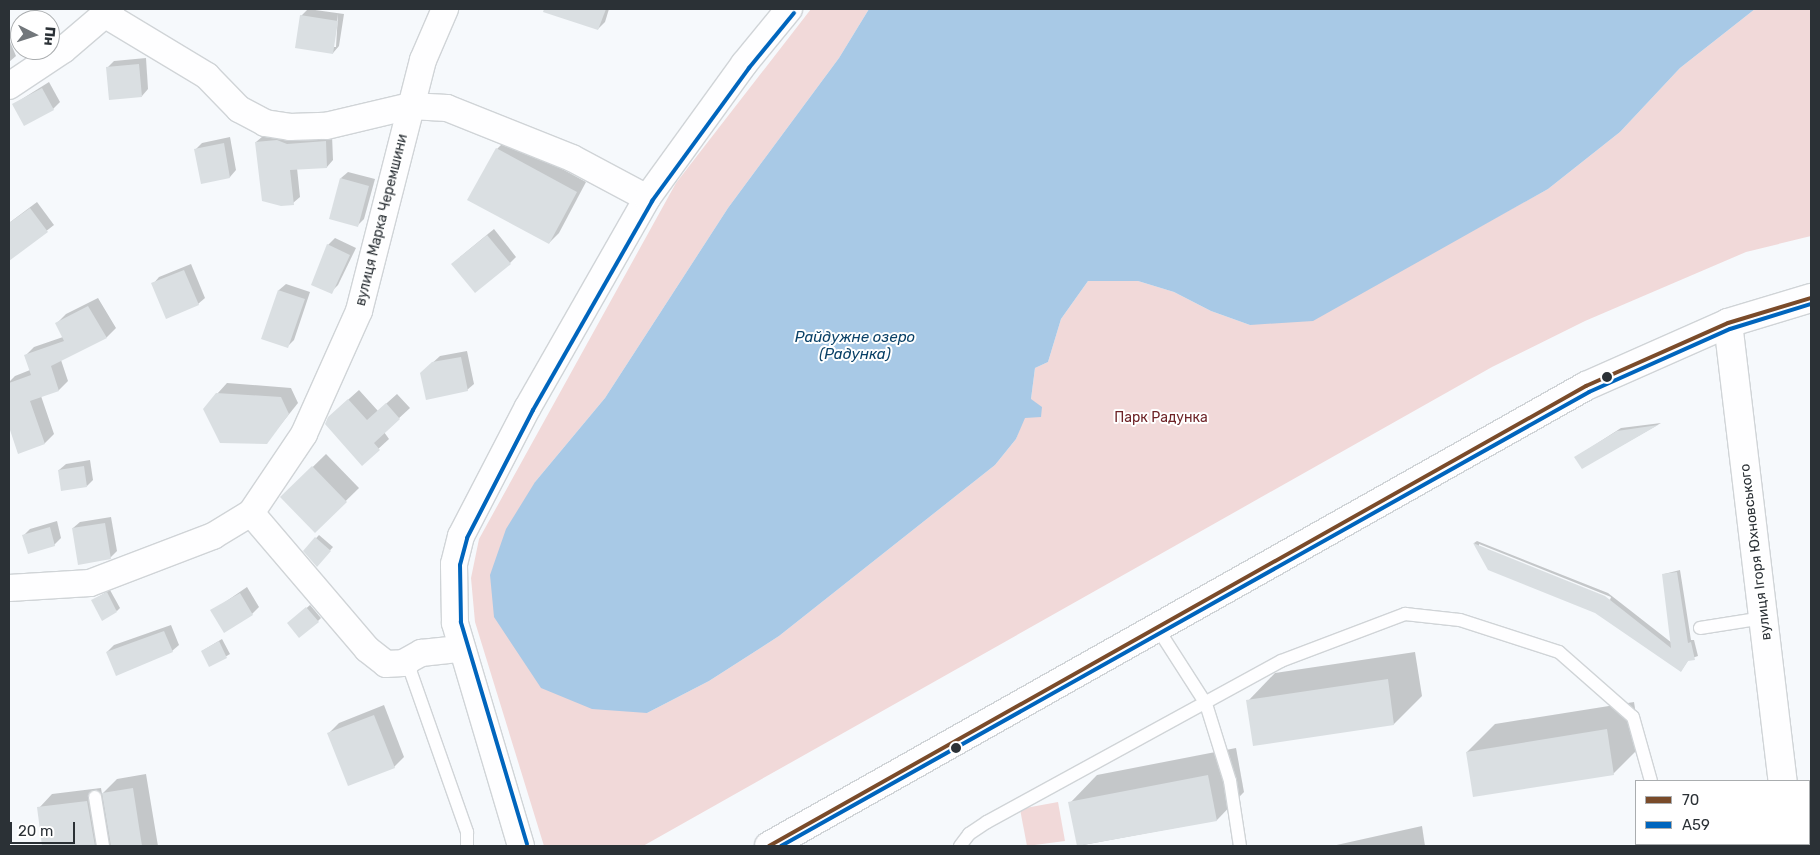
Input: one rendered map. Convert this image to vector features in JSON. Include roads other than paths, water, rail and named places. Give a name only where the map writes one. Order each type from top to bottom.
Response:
[{"type":"street","name":"вулиця Марка Черемшини","points":[[9,588],[90,583],[213,536],[251,513],[304,434],[359,311],[382,231],[410,106],[423,60],[445,9]]},
{"type":"street","points":[[521,846],[460,649],[455,623],[454,564],[461,536],[528,407],[647,198],[744,64],[789,9]]},
{"type":"street","points":[[9,86],[63,50],[109,12],[207,76],[239,109],[265,123],[290,127],[326,126],[367,114],[410,106],[447,108],[572,158],[647,198]]},
{"type":"street","points":[[780,844],[1156,626],[1586,386],[1728,323],[1811,298]]},
{"type":"street","name":"вулиця Ігоря Юхновського","points":[[1728,323],[1783,780]]},
{"type":"street","points":[[251,513],[367,649],[386,664],[403,663],[421,653],[460,649]]},
{"type":"lane","points":[[960,846],[969,834],[987,822],[1206,704],[1281,661],[1405,614],[1460,620],[1559,652],[1586,674],[1633,718],[1651,780]]},
{"type":"lane","points":[[1700,628],[1763,618]]},
{"type":"lane","points":[[1156,626],[1206,704],[1230,781],[1240,846]]},
{"type":"lane","points":[[421,653],[410,670],[467,832],[467,846]]},
{"type":"lane","points":[[386,664],[417,687]]},
{"type":"lane","points":[[95,797],[103,846]]},
{"type":"water","name":"Райдужне озеро (Радунка)","points":[[869,9],[1755,9],[1680,68],[1620,132],[1548,189],[1313,321],[1250,325],[1211,311],[1174,292],[1138,281],[1088,281],[1061,319],[1048,362],[1035,368],[1031,399],[1042,407],[1041,417],[1025,418],[1016,439],[995,465],[779,636],[709,681],[647,713],[592,709],[541,688],[494,617],[490,575],[506,529],[535,482],[605,398],[728,208],[839,58]]},
{"type":"park label","name":"Парк Радунка","points":[[1161,418]]}]
